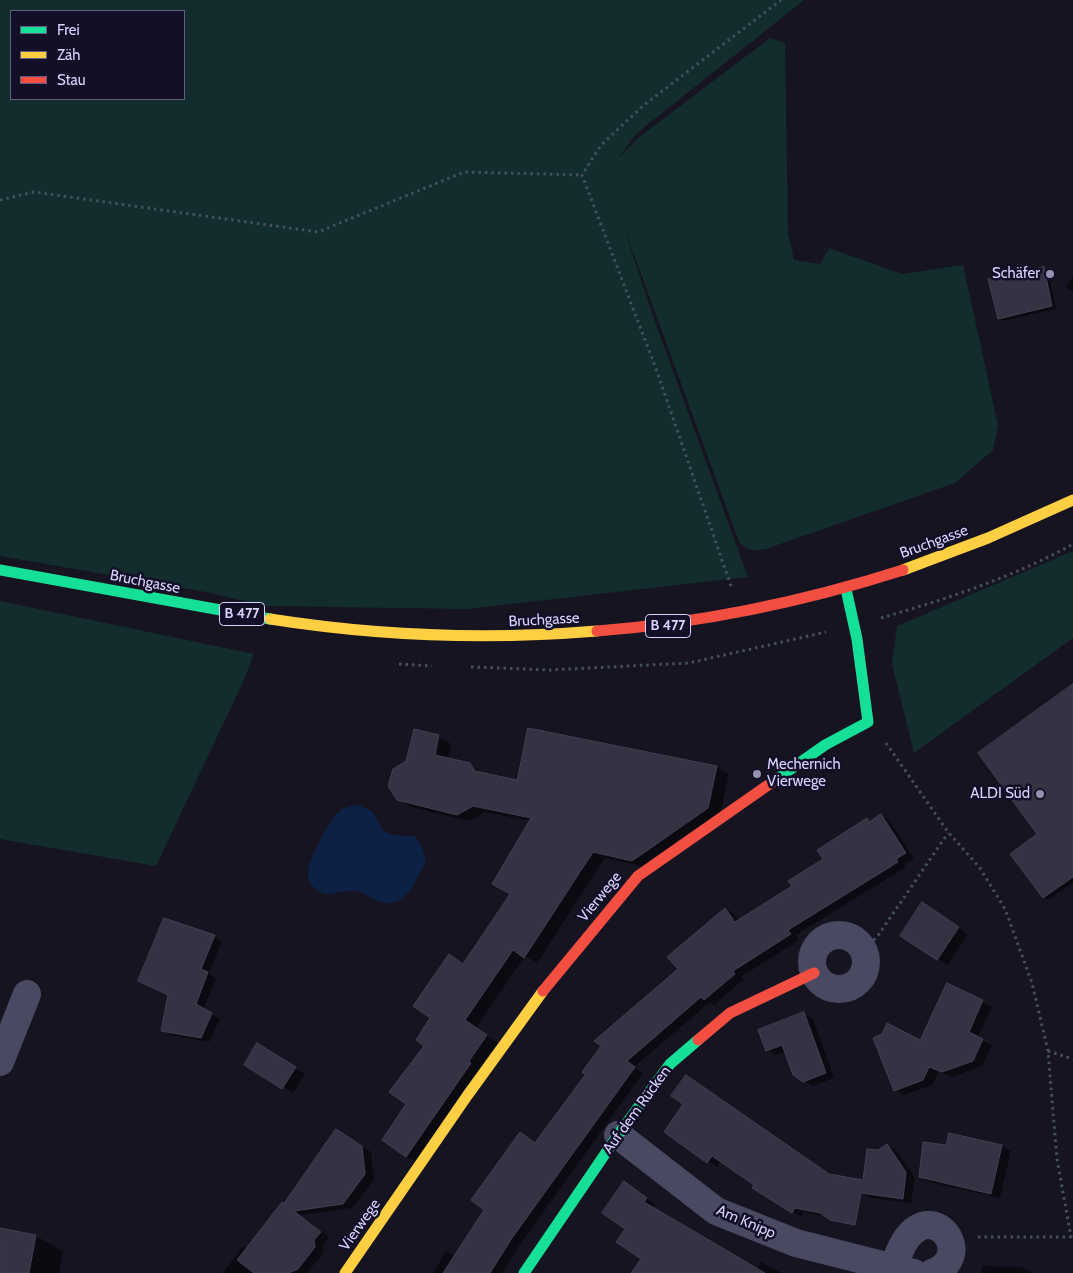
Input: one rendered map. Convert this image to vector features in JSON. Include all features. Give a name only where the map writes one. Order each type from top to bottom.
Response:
[{"type":"street","name":"Bruchgasse","points":[[0,570],[255,616],[363,630],[413,634],[551,636],[670,626],[736,614],[846,589],[963,549],[1073,500]]},
{"type":"street","points":[[846,589],[857,639],[868,722]]},
{"type":"street","name":"Vierwege","points":[[345,1273],[467,1096],[549,983],[638,876],[825,745],[868,722]]},
{"type":"street","points":[[838,934],[853,938],[864,949],[866,966],[859,981],[847,988],[835,989],[820,982],[814,973],[812,967],[813,953],[823,940],[838,934]]},
{"type":"street","name":"Auf dem Rücken","points":[[524,1273],[618,1135],[670,1064],[730,1013],[814,973]]},
{"type":"street","points":[[0,1062],[27,994]]},
{"type":"street","name":"Am Knipp","points":[[618,1135],[716,1210],[796,1243],[904,1271],[905,1239],[914,1229],[928,1224],[942,1229],[951,1242]]},
{"type":"street","points":[[932,1273],[942,1270],[951,1258],[951,1242]]},
{"type":"path","points":[[582,175],[601,145],[644,105],[782,0]]},
{"type":"path","points":[[0,200],[34,192],[318,232],[464,172],[582,175]]},
{"type":"path","points":[[582,175],[655,366],[731,585],[736,614]]},
{"type":"path","points":[[908,610],[945,599],[1040,561],[1073,544]]},
{"type":"path","points":[[868,722],[895,754],[948,832],[980,868],[1005,909],[1032,983],[1048,1051],[1057,1159],[1072,1238],[970,1236],[951,1242]]},
{"type":"path","points":[[864,949],[877,937],[948,832]]},
{"type":"path","points":[[1048,1051],[1073,1059]]},
{"type":"green space","points":[[0,0],[804,0],[636,134],[618,159],[638,138],[770,38],[785,43],[788,232],[794,260],[820,264],[829,248],[902,274],[963,265],[998,425],[993,450],[955,483],[766,549],[748,549],[739,542],[623,225],[652,313],[748,577],[467,609],[264,606],[211,593],[0,556]]},
{"type":"green space","points":[[1073,551],[1073,638],[914,753],[892,664],[897,626]]},
{"type":"green space","points":[[0,601],[254,654],[243,682],[156,866],[0,839]]},
{"type":"water","points":[[357,805],[372,812],[384,832],[393,835],[414,836],[421,844],[426,861],[409,891],[397,901],[389,903],[380,902],[363,893],[354,891],[327,894],[316,889],[310,882],[308,875],[309,866],[332,819],[342,809]]},
{"type":"building","points":[[1044,267],[1052,306],[998,319],[988,279]]},
{"type":"building","name":"ALDI Süd","points":[[1073,684],[1073,877],[1043,898],[1010,854],[1037,834],[978,753]]},
{"type":"building","points":[[528,728],[717,766],[708,808],[632,861],[593,852],[524,958],[513,950],[465,1020],[487,1035],[469,1061],[471,1063],[406,1157],[382,1140],[406,1104],[389,1092],[424,1046],[416,1040],[430,1018],[413,1006],[449,954],[463,964],[510,894],[492,884],[531,818],[473,806],[457,815],[397,800],[388,786],[393,769],[406,761],[414,729],[439,735],[435,755],[470,763],[475,771],[517,780]]},
{"type":"building","points":[[881,814],[906,853],[896,859],[898,862],[788,930],[791,934],[733,971],[735,974],[704,1000],[701,997],[627,1061],[635,1067],[512,1238],[490,1273],[443,1273],[484,1210],[471,1200],[520,1132],[535,1143],[585,1075],[582,1072],[601,1046],[594,1041],[678,969],[667,957],[725,908],[735,922],[792,886],[788,881],[823,859],[817,850],[867,818],[869,822]]},
{"type":"building","points":[[922,902],[959,927],[937,960],[900,936]]},
{"type":"building","points":[[164,918],[215,935],[201,969],[208,972],[196,1004],[212,1013],[201,1038],[161,1031],[168,995],[138,981]]},
{"type":"building","points":[[947,983],[983,1000],[969,1032],[983,1039],[973,1061],[942,1072],[929,1067],[923,1080],[894,1091],[873,1038],[882,1034],[887,1023],[920,1040]]},
{"type":"building","points":[[804,1012],[826,1073],[803,1082],[793,1075],[782,1045],[766,1051],[758,1030]]},
{"type":"building","points":[[257,1043],[296,1067],[282,1089],[244,1065]]},
{"type":"building","points":[[686,1075],[829,1174],[863,1180],[867,1149],[878,1150],[887,1144],[906,1172],[903,1199],[861,1193],[855,1225],[830,1220],[820,1213],[795,1208],[792,1213],[752,1188],[754,1185],[712,1156],[707,1163],[664,1132],[683,1104],[671,1096]]},
{"type":"building","points":[[336,1129],[362,1146],[365,1174],[343,1204],[294,1211],[321,1232],[314,1240],[315,1247],[298,1269],[289,1273],[254,1273],[237,1260],[282,1202],[284,1203]]},
{"type":"building","points":[[949,1133],[1002,1145],[991,1194],[919,1177],[923,1142],[946,1145]]},
{"type":"building","points":[[624,1181],[647,1198],[644,1202],[765,1273],[631,1273],[641,1259],[616,1242],[625,1229],[602,1213]]},
{"type":"building","points":[[0,1228],[36,1235],[29,1273],[0,1273]]},
{"type":"traffic: fast","points":[[0,570],[270,619]]},
{"type":"traffic: fast","points":[[771,783],[825,745],[868,722],[857,639],[846,589]]},
{"type":"traffic: fast","points":[[524,1273],[618,1135],[670,1064],[698,1040]]},
{"type":"traffic: slow","points":[[903,570],[988,538],[1073,500]]},
{"type":"traffic: slow","points":[[270,619],[351,629],[433,635],[474,636],[597,631]]},
{"type":"traffic: slow","points":[[345,1273],[467,1096],[543,991]]},
{"type":"traffic: jam","points":[[597,631],[675,623],[751,610],[828,592],[903,570]]},
{"type":"traffic: jam","points":[[543,991],[638,876],[771,783]]},
{"type":"traffic: jam","points":[[698,1040],[730,1013],[814,973]]},
{"type":"place","name":"Schäfer","points":[[1050,274]]},
{"type":"place","name":"Mechernich Vierwege","points":[[757,774]]},
{"type":"place","name":"ALDI Süd","points":[[1040,794]]}]
